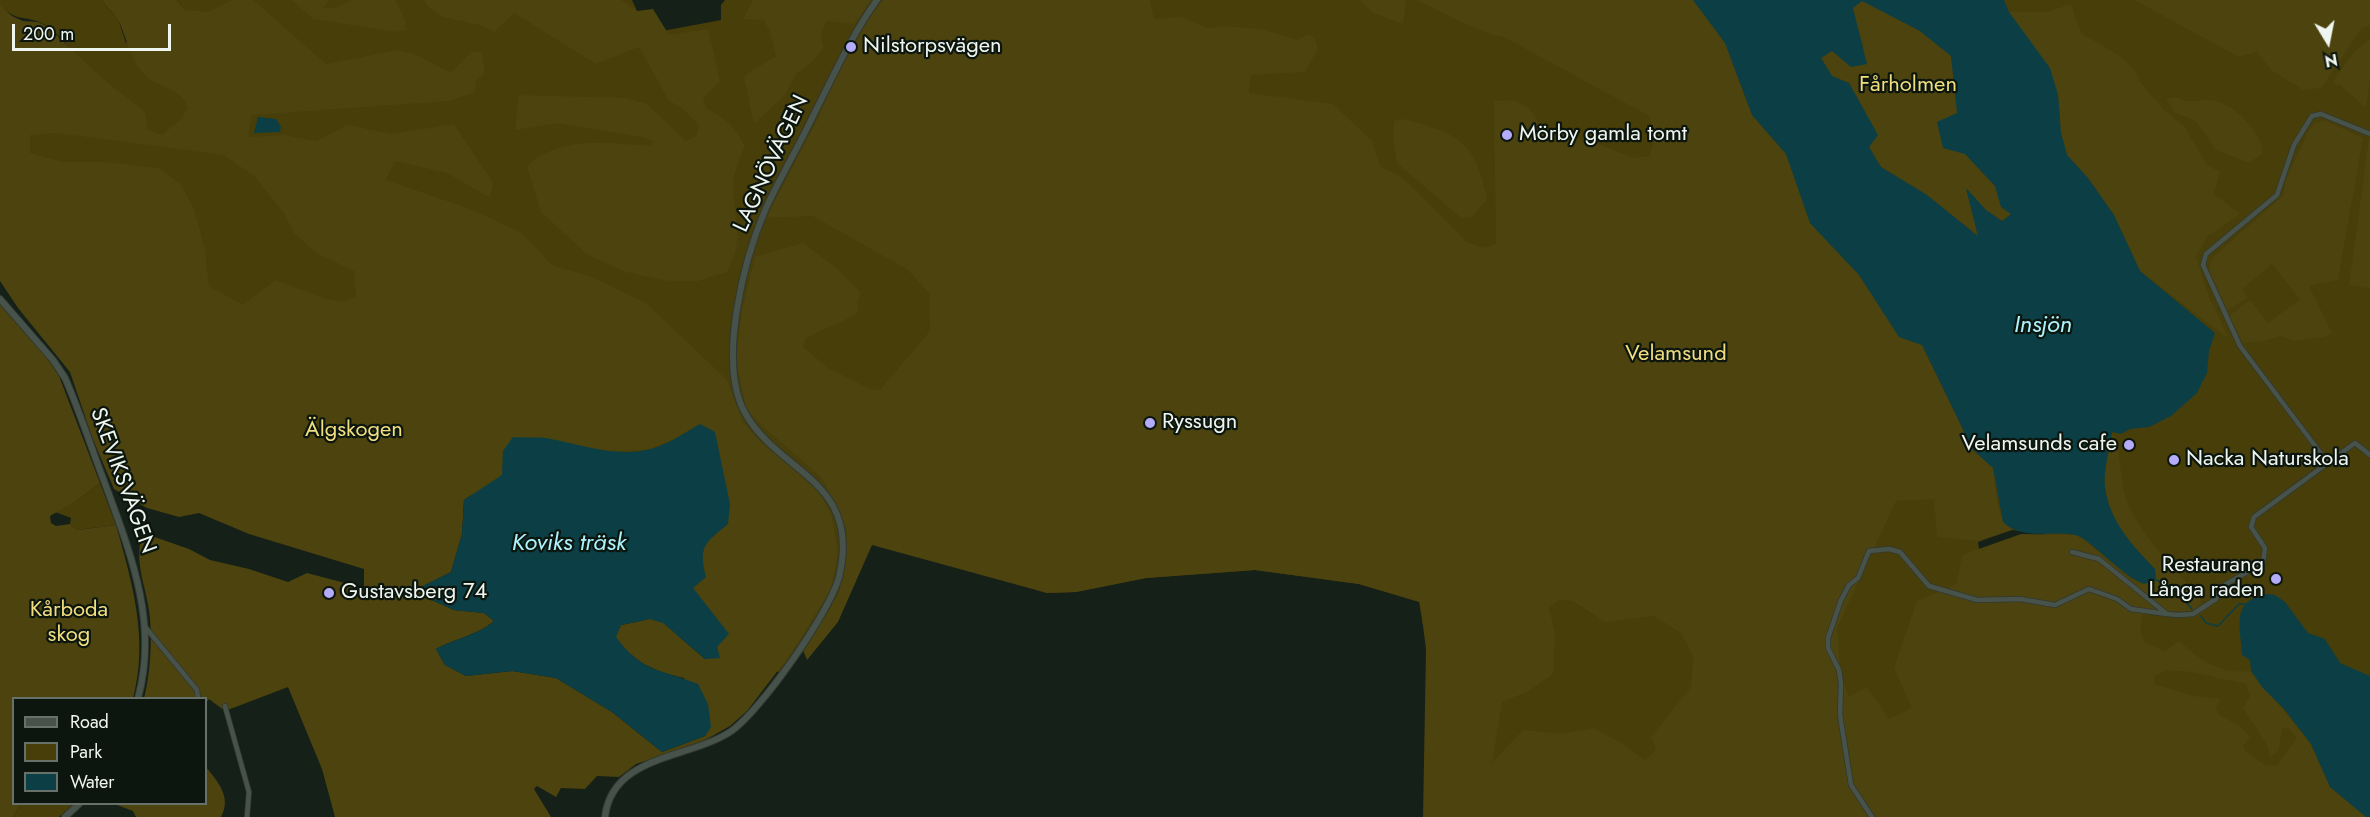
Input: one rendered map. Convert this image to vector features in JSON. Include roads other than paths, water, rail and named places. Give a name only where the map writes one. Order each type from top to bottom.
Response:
[{"type":"street","name":"LAGNÖVÄGEN","points":[[605,817],[614,789],[629,773],[708,743],[739,725],[791,659],[835,590],[842,552],[836,516],[821,488],[760,432],[745,413],[734,382],[732,338],[752,252],[767,208],[852,40],[877,0]]},
{"type":"street","points":[[2328,463],[2240,346],[2203,265],[2206,254],[2212,248],[2277,195],[2294,145],[2312,116],[2321,114],[2370,134]]},
{"type":"street","name":"SKEVIKSVÄGEN","points":[[0,299],[53,360],[70,390],[134,566],[142,597],[146,628],[143,673],[138,697]]},
{"type":"street","points":[[1872,817],[1851,785],[1840,715],[1839,670],[1828,648],[1828,638],[1841,600],[1849,585],[1858,578],[1869,551],[1889,549],[1900,552],[1929,586],[1977,600],[2020,599],[2055,604],[2089,589],[2116,599],[2131,609],[2167,614],[2193,614],[2216,599],[2222,587],[2263,563],[2265,548],[2251,527],[2254,517],[2355,443],[2370,455]]},
{"type":"street","points":[[2072,552],[2099,559],[2167,614]]},
{"type":"street","points":[[146,628],[197,690],[198,697]]},
{"type":"street","points":[[225,706],[249,792],[247,817]]},
{"type":"street","points":[[65,817],[78,805]]},
{"type":"water","name":"Insjön","points":[[1693,0],[2004,0],[2009,12],[2050,68],[2058,95],[2061,133],[2067,155],[2088,178],[2114,215],[2140,271],[2215,333],[2209,351],[2207,373],[2197,393],[2171,416],[2149,427],[2130,429],[2121,434],[2112,432],[2105,474],[2107,499],[2123,532],[2155,569],[2156,580],[2144,584],[2135,579],[2089,543],[2075,535],[2028,533],[2011,528],[2003,522],[1993,468],[1973,450],[1922,345],[1899,337],[1859,275],[1810,223],[1786,154],[1752,115],[1725,43]],"holes":[[[1862,1],[1920,31],[1951,56],[1957,113],[1937,122],[1943,148],[1965,154],[1995,186],[2001,207],[2011,214],[2002,221],[1986,210],[1966,188],[1978,236],[1927,195],[1881,167],[1869,147],[1878,135],[1849,83],[1832,76],[1821,58],[1832,51],[1851,67],[1867,64],[1853,8]]]},
{"type":"water","points":[[258,117],[276,119],[281,127],[280,132],[254,133]]},
{"type":"water","name":"Koviks träsk","points":[[700,424],[715,432],[730,504],[728,524],[709,541],[703,552],[706,577],[693,588],[729,634],[717,647],[720,658],[705,659],[663,623],[650,619],[621,625],[616,637],[625,649],[644,664],[698,684],[708,704],[711,727],[705,736],[662,752],[612,712],[556,678],[512,671],[466,676],[445,665],[436,649],[475,633],[494,621],[484,613],[454,610],[425,597],[423,586],[451,572],[462,534],[464,500],[502,475],[503,451],[513,437],[546,438],[608,451],[633,452],[660,446]]},
{"type":"water","points":[[2266,594],[2275,595],[2285,602],[2308,633],[2325,639],[2340,663],[2370,676],[2370,817],[2366,817],[2330,787],[2311,744],[2284,709],[2262,687],[2251,671],[2250,660],[2242,655],[2240,617],[2242,609],[2255,598]]},
{"type":"waterway","points":[[2156,580],[2171,586],[2192,609]]},
{"type":"waterway","points":[[2201,616],[2206,623],[2218,626],[2239,604],[2245,604]]},
{"type":"place","name":"Nilstorpsvägen","points":[[851,47]]},
{"type":"place","name":"Mörby gamla tomt","points":[[1507,135]]},
{"type":"place","name":"Ryssugn","points":[[1150,423]]},
{"type":"place","name":"Velamsunds cafe","points":[[2129,445]]},
{"type":"place","name":"Nacka Naturskola","points":[[2174,460]]},
{"type":"place","name":"Restaurang Långa raden","points":[[2276,579]]},
{"type":"place","name":"Gustavsberg 74","points":[[329,593]]},
{"type":"park label","name":"Fårholmen","points":[[1908,86]]},
{"type":"park label","name":"Velamsund","points":[[1676,355]]},
{"type":"park label","name":"Älgskogen","points":[[354,431]]},
{"type":"park label","name":"Kårboda skog","points":[[69,624]]}]
